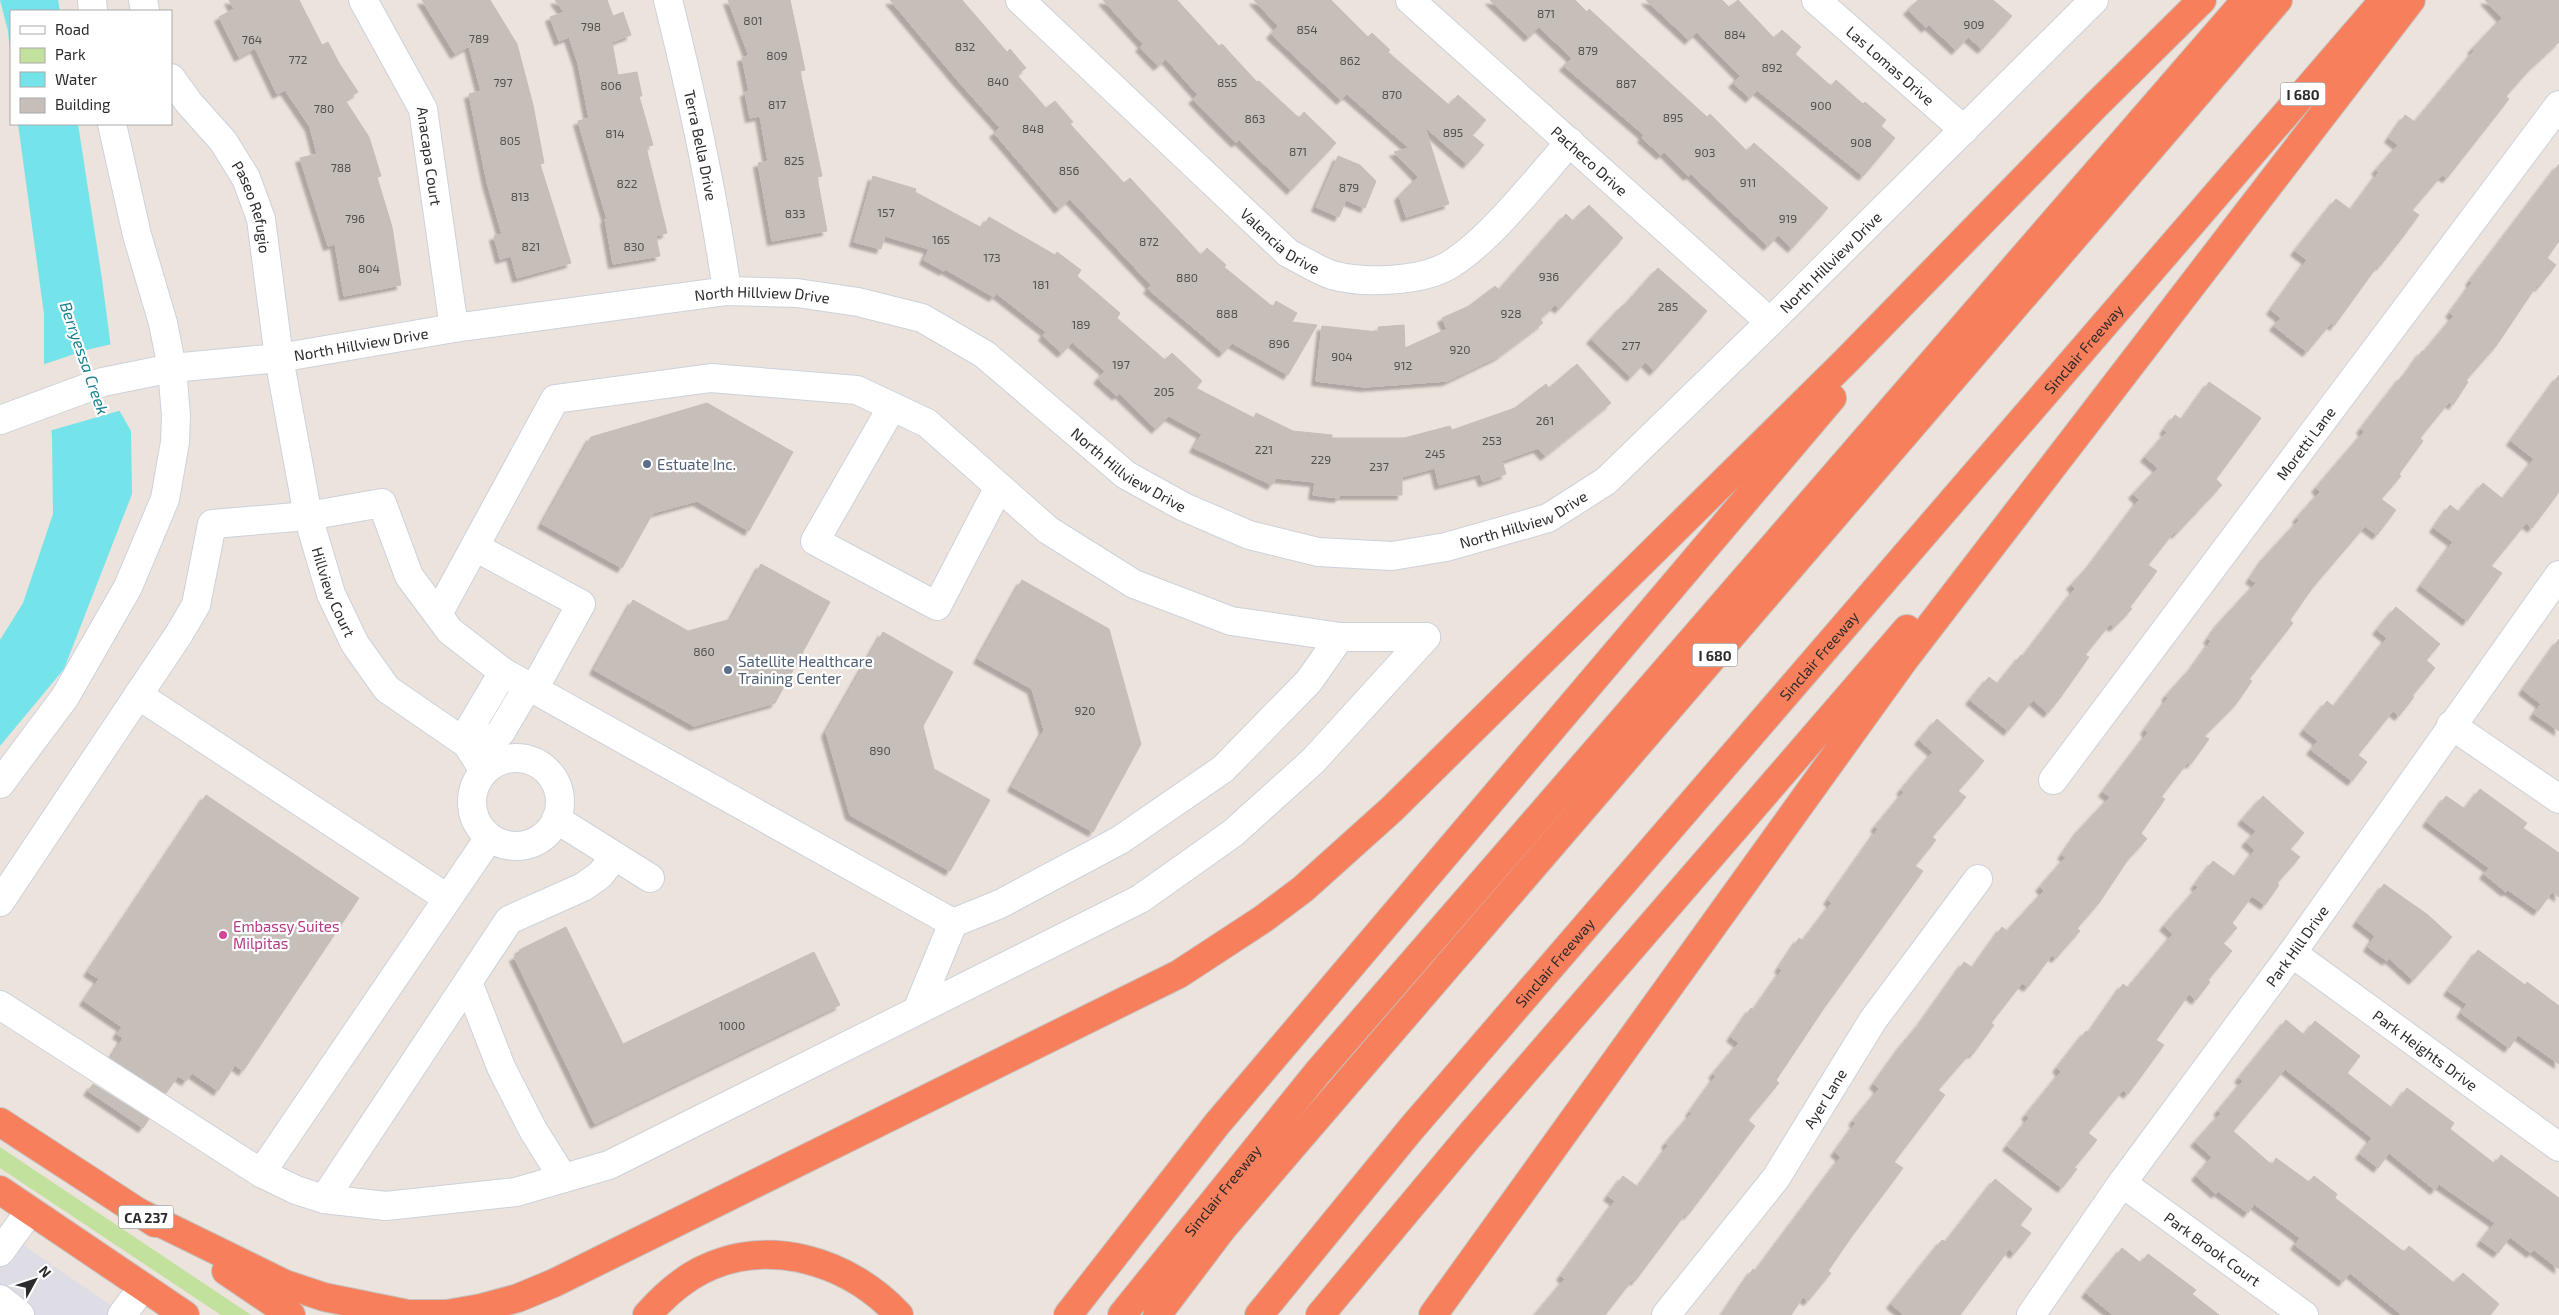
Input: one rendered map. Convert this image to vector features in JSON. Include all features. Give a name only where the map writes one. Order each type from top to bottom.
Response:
[{"type":"highway","points":[[140,1213],[285,1284],[324,1297],[408,1314],[447,1314],[481,1308],[518,1298],[554,1283],[1171,978],[1263,919],[1347,852],[1839,368],[2095,106],[2202,0]]},
{"type":"highway","name":"Sinclair Freeway","points":[[1122,1315],[1318,1072],[2246,0]]},
{"type":"highway","name":"I 680","points":[[1157,1315],[1222,1230],[1305,1132],[2278,0]]},
{"type":"highway","name":"Sinclair Freeway","points":[[1259,1315],[1304,1256],[1417,1121],[2384,0]]},
{"type":"highway","points":[[1433,1315],[1904,660],[2411,0]]},
{"type":"highway","points":[[1068,1315],[1217,1124],[1967,239]]},
{"type":"highway","points":[[1320,1315],[1471,1134],[2106,399]]},
{"type":"highway","name":"CA 237","points":[[0,1122],[140,1213],[291,1315]]},
{"type":"highway","points":[[0,1190],[185,1315]]},
{"type":"highway","points":[[647,1315],[680,1283],[701,1271],[752,1256],[809,1259],[837,1269],[862,1282],[885,1300],[899,1315]]},
{"type":"highway","points":[[143,1287],[170,1315]]},
{"type":"street","name":"Anacapa Court","points":[[363,0],[422,109],[454,328]]},
{"type":"street","name":"Terra Bella Drive","points":[[668,0],[689,84],[713,200],[727,291]]},
{"type":"street","name":"Valencia Drive","points":[[1020,0],[1288,253],[1332,275],[1378,280],[1416,276],[1450,265],[1474,247],[1570,142]]},
{"type":"street","name":"Pacheco Drive","points":[[1410,0],[1770,322]]},
{"type":"street","name":"Las Lomas Drive","points":[[1816,0],[1964,130]]},
{"type":"street","name":"North Hillview Drive","points":[[7,417],[103,382],[160,370],[279,358],[454,328],[727,291],[797,293],[858,302],[922,318],[984,354],[1126,475],[1184,507],[1249,535],[1318,552],[1392,556],[1446,547],[1548,518],[1606,481],[1770,322],[2094,0]]},
{"type":"street","name":"Paseo Refugio","points":[[172,79],[189,103],[224,141],[246,178],[261,219],[279,358]]},
{"type":"street","name":"Moretti Lane","points":[[2053,780],[2559,104]]},
{"type":"street","points":[[0,784],[65,697],[128,586],[165,499],[176,416],[160,370],[163,323],[136,235],[112,125]]},
{"type":"street","name":"Hillview Court","points":[[279,358],[308,516],[331,594],[355,644],[387,689],[474,756]]},
{"type":"street","points":[[0,1005],[261,1173],[296,1190],[324,1199],[386,1206],[516,1192],[609,1165],[918,1008],[1140,899],[1233,833],[1312,761],[1426,638],[1340,638],[1231,621],[1134,584],[1048,530],[928,423],[857,390],[710,378],[555,399],[438,614]]},
{"type":"street","points":[[892,407],[816,541],[937,606],[999,487]]},
{"type":"street","points":[[0,902],[196,606],[212,524],[308,516],[382,502],[409,576],[450,631],[503,672],[953,924]]},
{"type":"street","points":[[474,547],[581,604],[531,688],[501,732],[474,756]]},
{"type":"street","name":"Park Hill Drive","points":[[2031,1315],[2122,1183],[2292,953],[2559,574]]},
{"type":"street","points":[[918,1008],[953,924],[1000,904],[1120,840],[1223,769],[1309,681],[1340,638]]},
{"type":"street","points":[[474,756],[496,763],[510,758],[525,759],[539,765],[550,774],[557,786],[560,800],[556,819],[543,837],[531,844],[517,846],[502,844],[489,838],[479,826],[473,813],[472,798],[476,784],[474,756],[503,672]]},
{"type":"street","points":[[138,695],[447,898]]},
{"type":"street","points":[[2451,725],[2559,799]]},
{"type":"street","points":[[556,819],[650,878]]},
{"type":"street","points":[[261,1173],[489,838]]},
{"type":"street","points":[[324,1199],[509,920],[583,887],[600,874],[614,857]]},
{"type":"street","name":"Ayer Lane","points":[[1666,1315],[1776,1178],[1873,1020],[1978,879]]},
{"type":"street","name":"Park Heights Drive","points":[[2292,953],[2559,1147]]},
{"type":"street","points":[[468,982],[501,1066],[533,1130],[563,1178]]},
{"type":"street","name":"Park Brook Court","points":[[2122,1183],[2304,1315]]},
{"type":"street","points":[[0,1252],[30,1211]]},
{"type":"street","points":[[122,1315],[143,1287]]},
{"type":"street","points":[[0,1299],[20,1315]]},
{"type":"shaded area","points":[[0,1229],[125,1315],[0,1315]]},
{"type":"green space","points":[[0,1147],[251,1315],[221,1315],[0,1168]]},
{"type":"water","points":[[0,0],[58,0],[60,10],[10,10],[10,52],[8,31]]},
{"type":"water","name":"Berryessa Creek","points":[[18,125],[78,125],[102,279],[119,410],[131,431],[132,494],[64,669],[0,746],[0,640],[23,603],[53,514],[52,437],[44,362],[44,314]]},
{"type":"pier","points":[[112,344],[122,410],[49,431],[42,365],[86,350]]},
{"type":"building","points":[[229,0],[299,0],[322,45],[328,42],[358,92],[345,100],[369,137],[381,176],[377,177],[392,227],[401,285],[344,296],[335,244],[328,246],[300,158],[317,154],[310,127],[285,90],[277,94],[255,48],[239,57],[219,17],[234,9]]},
{"type":"building","points":[[422,0],[490,0],[517,44],[533,105],[544,163],[540,164],[571,263],[517,278],[511,256],[500,259],[494,236],[502,234],[487,182],[469,94],[481,91],[469,46],[455,54]]},
{"type":"building","points":[[555,0],[607,0],[613,16],[623,12],[631,35],[612,42],[618,75],[637,72],[642,96],[639,96],[653,145],[646,147],[667,233],[656,236],[660,256],[613,264],[605,219],[607,219],[578,121],[589,118],[578,63],[569,37],[559,41],[550,17],[564,12]]},
{"type":"building","points":[[728,0],[790,0],[805,70],[800,71],[822,176],[817,177],[827,231],[772,241],[758,163],[768,161],[760,116],[750,118],[745,92],[749,91],[742,57],[749,56]]},
{"type":"building","points":[[890,0],[962,0],[1007,52],[1010,49],[1026,68],[1017,75],[1046,108],[1055,101],[1073,122],[1070,124],[1124,183],[1130,178],[1201,255],[1207,248],[1226,265],[1224,267],[1273,307],[1276,301],[1297,313],[1292,322],[1317,325],[1288,375],[1232,343],[1223,353],[1148,289],[1151,285],[1070,199],[1059,209],[994,133],[1000,128]]},
{"type":"building","points":[[1103,0],[1177,0],[1219,46],[1222,44],[1257,82],[1259,81],[1299,118],[1304,112],[1336,143],[1291,190],[1239,140],[1236,143],[1193,99],[1198,95],[1166,59],[1158,66],[1140,47],[1143,44]]},
{"type":"building","points":[[1254,0],[1331,0],[1368,37],[1372,33],[1390,50],[1388,52],[1449,105],[1458,95],[1486,120],[1472,135],[1484,145],[1467,164],[1425,127],[1449,204],[1406,217],[1399,196],[1418,177],[1394,152],[1409,148],[1347,94],[1341,100],[1271,34],[1278,26]]},
{"type":"building","points":[[1490,0],[1575,0],[1587,12],[1589,9],[1707,117],[1710,114],[1747,151],[1754,143],[1828,208],[1792,248],[1778,235],[1768,246],[1691,174],[1688,176],[1664,152],[1661,155],[1642,138],[1644,135],[1564,66],[1572,58],[1539,27],[1529,37]]},
{"type":"building","points":[[1646,0],[1722,0],[1729,7],[1738,0],[1774,38],[1782,30],[1801,47],[1795,54],[1831,86],[1836,80],[1863,104],[1865,102],[1886,120],[1881,126],[1895,138],[1863,176],[1757,90],[1750,98],[1733,83],[1740,76],[1697,32],[1689,40]]},
{"type":"building","points":[[1918,0],[1993,0],[2012,16],[1982,49],[1968,37],[1956,50],[1929,25],[1926,28],[1908,10]]},
{"type":"building","points":[[2485,0],[2559,0],[2559,42],[2530,69],[2506,96],[2509,99],[2447,178],[2442,175],[2412,210],[2419,215],[2402,238],[2380,266],[2378,265],[2334,326],[2331,323],[2307,352],[2274,326],[2281,318],[2271,310],[2307,260],[2295,251],[2336,199],[2351,210],[2379,172],[2376,170],[2398,145],[2389,138],[2405,115],[2415,122],[2474,51],[2472,49],[2502,18]]},
{"type":"building","points":[[1338,156],[1360,165],[1376,181],[1365,208],[1346,200],[1339,217],[1316,207]]},
{"type":"building","points":[[2559,164],[2559,241],[2547,258],[2556,265],[2539,287],[2537,285],[2496,346],[2466,380],[2468,382],[2453,405],[2449,402],[2420,438],[2423,441],[2399,474],[2401,476],[2381,499],[2396,510],[2377,535],[2365,526],[2313,587],[2290,620],[2293,623],[2249,679],[2252,681],[2236,704],[2204,736],[2209,739],[2191,764],[2188,762],[2161,797],[2165,799],[2141,833],[2147,839],[2129,858],[2099,903],[2077,928],[2080,931],[2056,958],[2052,955],[2028,987],[2022,983],[1991,1023],[1994,1025],[1973,1054],[1971,1052],[1938,1090],[1945,1095],[1894,1162],[1903,1168],[1828,1271],[1831,1273],[1808,1301],[1803,1297],[1791,1315],[1722,1315],[1753,1269],[1756,1271],[1841,1157],[1835,1152],[1856,1123],[1853,1121],[1879,1089],[1874,1084],[1902,1045],[1922,1021],[1964,962],[1973,968],[2002,927],[2007,931],[2044,891],[2040,887],[2066,857],[2062,855],[2080,829],[2110,797],[2103,792],[2148,733],[2145,730],[2168,698],[2166,696],[2194,665],[2211,641],[2208,639],[2220,622],[2256,583],[2250,579],[2265,557],[2299,520],[2297,518],[2320,492],[2316,488],[2364,432],[2361,429],[2402,376],[2403,378],[2422,351],[2424,352],[2454,316],[2450,313],[2472,283],[2470,281]]},
{"type":"building","points":[[873,176],[916,189],[915,192],[982,228],[989,217],[1055,255],[1057,252],[1081,270],[1077,276],[1120,313],[1117,318],[1165,360],[1172,353],[1202,381],[1196,388],[1254,418],[1256,413],[1293,431],[1332,435],[1332,438],[1404,438],[1450,426],[1452,430],[1515,408],[1546,384],[1549,388],[1577,364],[1611,403],[1545,456],[1538,448],[1502,461],[1506,474],[1483,482],[1480,474],[1439,485],[1435,468],[1402,477],[1402,495],[1340,495],[1339,498],[1313,495],[1315,482],[1276,478],[1272,485],[1194,448],[1202,434],[1169,416],[1156,429],[1119,393],[1117,396],[1098,379],[1105,371],[1072,342],[1062,353],[1043,336],[1046,332],[996,293],[994,297],[945,269],[944,271],[924,260],[929,249],[885,236],[881,249],[854,242]]},
{"type":"building","points":[[1589,205],[1623,238],[1559,309],[1555,305],[1540,319],[1543,323],[1499,356],[1447,381],[1365,387],[1316,381],[1322,326],[1378,332],[1378,327],[1404,325],[1405,348],[1447,329],[1442,318],[1469,306],[1495,286],[1499,290],[1566,214],[1573,221]]},
{"type":"building","points":[[1658,268],[1707,311],[1654,371],[1645,362],[1631,377],[1591,339]]},
{"type":"building","points":[[2559,375],[2559,492],[2532,528],[2526,523],[2491,566],[2502,573],[2467,621],[2421,586],[2453,542],[2434,528],[2450,505],[2459,512],[2483,483],[2503,499],[2534,459],[2511,441]]},
{"type":"building","points":[[2209,382],[2261,418],[2216,479],[2222,485],[2176,534],[2174,532],[2148,565],[2157,571],[2130,607],[2132,609],[2114,627],[2110,624],[2085,655],[2089,657],[2048,713],[2033,700],[2008,731],[1970,700],[1989,677],[1998,684],[2021,655],[2023,657],[2075,589],[2071,585],[2090,565],[2139,500],[2133,494],[2158,468],[2145,457],[2167,432],[2164,430],[2175,415],[2182,420]]},
{"type":"building","points":[[707,403],[793,452],[749,531],[697,501],[653,513],[622,568],[542,524],[591,437]]},
{"type":"building","points":[[761,564],[830,602],[775,703],[694,726],[594,670],[633,600],[688,631],[731,619]]},
{"type":"building","points":[[1022,580],[1109,629],[1141,744],[1093,832],[1012,787],[1044,730],[1032,689],[978,659]]},
{"type":"building","points":[[2396,607],[2440,644],[2426,660],[2435,668],[2412,696],[2414,697],[2399,716],[2393,711],[2358,755],[2367,762],[2352,781],[2311,750],[2318,741],[2304,730],[2327,701],[2334,707],[2387,638],[2377,630]]},
{"type":"building","points":[[883,632],[953,672],[923,726],[934,769],[990,800],[950,871],[850,815],[826,732]]},
{"type":"building","points":[[2559,639],[2559,731],[2534,714],[2541,704],[2523,690]]},
{"type":"building","points":[[1937,719],[1984,761],[1958,791],[1966,797],[1932,837],[1936,840],[1915,866],[1923,871],[1824,1008],[1776,1080],[1779,1083],[1748,1120],[1755,1126],[1688,1215],[1686,1213],[1635,1281],[1633,1279],[1605,1315],[1535,1315],[1565,1279],[1561,1276],[1615,1201],[1608,1196],[1623,1176],[1638,1187],[1668,1146],[1666,1143],[1692,1113],[1690,1112],[1716,1076],[1713,1074],[1739,1043],[1731,1037],[1751,1008],[1754,1010],[1782,970],[1779,968],[1799,938],[1803,941],[1832,903],[1828,900],[1878,829],[1875,827],[1904,792],[1901,790],[1933,752],[1919,740]]},
{"type":"building","points":[[2480,789],[2527,823],[2523,828],[2559,853],[2559,897],[2552,892],[2538,911],[2508,890],[2506,892],[2484,874],[2489,868],[2427,822],[2446,796],[2465,809]]},
{"type":"building","name":"Embassy Suites Milpitas","points":[[206,795],[359,898],[243,1071],[235,1065],[218,1091],[192,1073],[186,1081],[178,1076],[166,1093],[111,1058],[123,1038],[117,1034],[122,1027],[84,1001],[99,979],[88,972]]},
{"type":"building","points":[[2263,796],[2304,833],[2290,849],[2300,857],[2277,883],[2279,885],[2265,905],[2252,896],[2232,923],[2237,928],[2223,943],[2232,951],[2208,980],[2210,982],[2196,1000],[2189,994],[2156,1040],[2164,1045],[2128,1094],[2123,1090],[2088,1133],[2097,1140],[2074,1168],[2077,1169],[2062,1188],[2007,1146],[2029,1118],[2026,1115],[2061,1072],[2057,1068],[2086,1031],[2089,1033],[2123,984],[2128,988],[2173,934],[2164,926],[2198,887],[2195,885],[2213,861],[2235,877],[2255,850],[2246,842],[2256,831],[2242,820]]},
{"type":"building","points":[[2384,884],[2428,915],[2452,937],[2413,980],[2389,958],[2387,961],[2368,947],[2375,936],[2357,922]]},
{"type":"building","points":[[566,927],[623,1044],[814,952],[840,1005],[595,1124],[514,957],[521,953],[519,950]]},
{"type":"building","points":[[2478,950],[2525,985],[2527,982],[2559,1006],[2559,1064],[2518,1035],[2509,1048],[2461,1013],[2467,1004],[2448,991]]},
{"type":"building","points":[[2286,1020],[2304,1035],[2315,1021],[2360,1056],[2347,1073],[2392,1108],[2407,1088],[2454,1123],[2450,1129],[2495,1164],[2501,1155],[2559,1198],[2559,1269],[2534,1250],[2531,1253],[2510,1237],[2498,1253],[2481,1241],[2495,1223],[2439,1184],[2435,1190],[2389,1153],[2378,1168],[2360,1154],[2372,1138],[2285,1069],[2233,1131],[2272,1165],[2276,1158],[2309,1182],[2314,1176],[2337,1194],[2335,1198],[2404,1252],[2409,1246],[2454,1283],[2463,1273],[2499,1304],[2490,1315],[2402,1315],[2350,1273],[2343,1282],[2295,1245],[2300,1238],[2254,1204],[2248,1213],[2218,1191],[2216,1194],[2196,1176],[2212,1157],[2195,1142],[2221,1113],[2218,1111],[2243,1081],[2239,1078]]},
{"type":"building","points":[[93,1084],[149,1119],[143,1128],[88,1091]]},
{"type":"building","points":[[1995,1179],[2032,1209],[2020,1225],[2031,1233],[2014,1254],[2009,1249],[1960,1315],[1904,1315],[1891,1304],[1942,1240],[1946,1242]]},
{"type":"building","points":[[2122,1248],[2141,1263],[2148,1254],[2196,1290],[2192,1294],[2219,1315],[2113,1315],[2086,1293]]},
{"type":"place","name":"Estuate Inc.","points":[[647,464]]},
{"type":"place","name":"Satellite Healthcare Training Center","points":[[728,670]]},
{"type":"place","name":"Embassy Suites Milpitas","points":[[223,935]]}]
